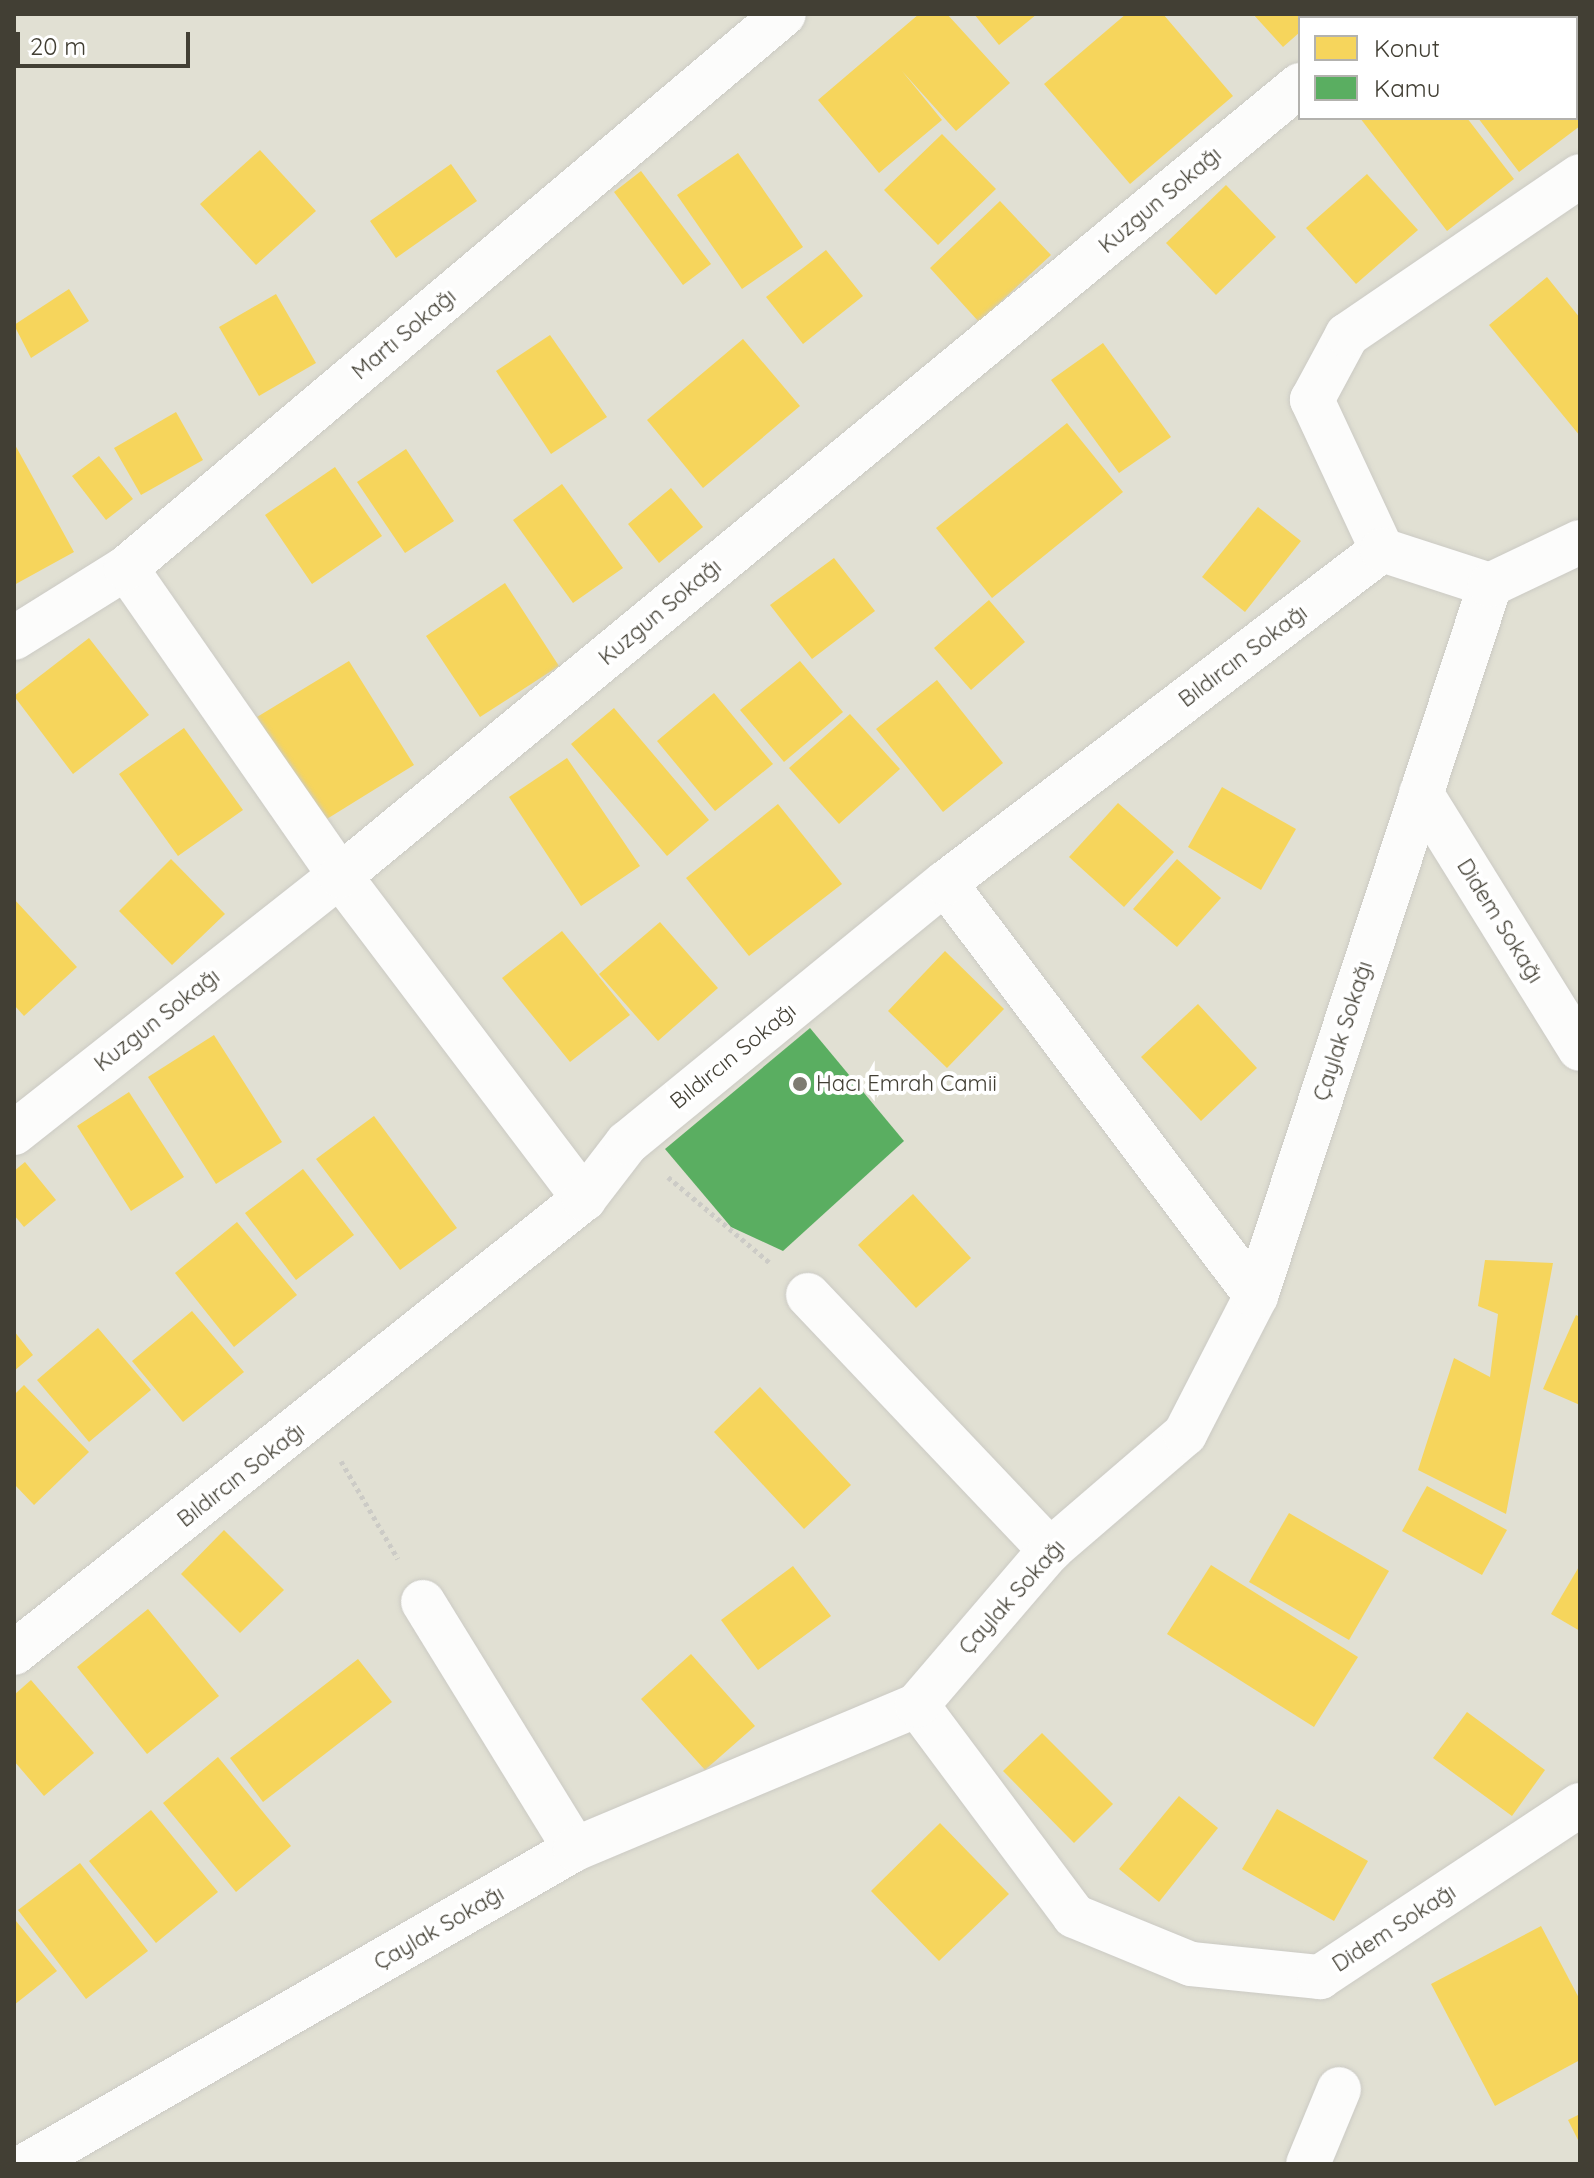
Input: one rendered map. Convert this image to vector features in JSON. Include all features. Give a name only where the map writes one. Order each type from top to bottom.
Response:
[{"type":"street","name":"Martı Sokağı","points":[[14,638],[126,568],[784,14]]},
{"type":"street","name":"Kuzgun Sokağı","points":[[14,1133],[340,876],[1298,87]]},
{"type":"street","points":[[1580,176],[1347,335],[1312,400],[1382,550],[1490,585],[1580,542]]},
{"type":"street","name":"Bıldırcın Sokağı","points":[[14,1653],[316,1417],[584,1199],[627,1143],[945,883],[1382,550]]},
{"type":"street","points":[[126,568],[340,876],[584,1199]]},
{"type":"street","name":"Çaylak Sokağı","points":[[28,2164],[575,1849],[917,1705],[1050,1550],[1185,1434],[1256,1296],[1490,585]]},
{"type":"street","name":"Didem Sokağı","points":[[1421,793],[1580,1049]]},
{"type":"street","points":[[945,883],[1256,1296]]},
{"type":"street","points":[[808,1295],[1050,1550]]},
{"type":"street","points":[[423,1602],[575,1849]]},
{"type":"street","name":"Didem Sokağı","points":[[917,1705],[1074,1916],[1191,1964],[1320,1977],[1580,1805]]},
{"type":"street","points":[[1308,2164],[1339,2089]]},
{"type":"path","points":[[627,1143],[808,1295]]},
{"type":"path","points":[[316,1417],[423,1602]]},
{"type":"shaded area","points":[[14,14],[1580,14],[1580,2164],[14,2164]]},
{"type":"building: Konut","points":[[919,14],[947,14],[1010,83],[956,131],[902,71],[942,120],[879,173],[818,100]]},
{"type":"building: Konut","points":[[974,14],[1037,14],[999,45]]},
{"type":"building: Konut","points":[[1126,14],[1163,14],[1233,96],[1130,184],[1044,84]]},
{"type":"building: Konut","points":[[1253,14],[1320,14],[1298,16],[1298,34],[1283,47]]},
{"type":"building: Konut","points":[[1580,28],[1580,75],[1578,72]]},
{"type":"building: Konut","points":[[1578,115],[1580,126],[1519,172],[1480,120],[1578,120]]},
{"type":"building: Konut","points":[[1362,120],[1469,120],[1514,179],[1447,231]]},
{"type":"building: Konut","points":[[942,134],[996,189],[938,245],[884,190]]},
{"type":"building: Konut","points":[[260,150],[316,211],[256,265],[200,204]]},
{"type":"building: Konut","points":[[738,153],[803,247],[742,289],[677,195]]},
{"type":"building: Konut","points":[[451,164],[477,201],[396,258],[370,221]]},
{"type":"building: Konut","points":[[641,171],[711,264],[683,285],[614,192]]},
{"type":"building: Konut","points":[[1367,174],[1418,230],[1356,284],[1306,228]]},
{"type":"building: Konut","points":[[1226,185],[1276,237],[1216,295],[1166,243]]},
{"type":"building: Konut","points":[[1000,201],[1051,255],[979,322],[930,268]]},
{"type":"building: Konut","points":[[826,250],[863,296],[803,344],[766,297]]},
{"type":"building: Konut","points":[[1547,277],[1580,318],[1580,436],[1489,325]]},
{"type":"building: Konut","points":[[69,289],[89,321],[31,358],[14,325]]},
{"type":"building: Konut","points":[[276,294],[316,363],[259,396],[219,327]]},
{"type":"building: Konut","points":[[550,335],[607,417],[551,454],[496,371]]},
{"type":"building: Konut","points":[[743,339],[800,406],[703,488],[647,420]]},
{"type":"building: Konut","points":[[1103,343],[1171,437],[1119,473],[1051,380]]},
{"type":"building: Konut","points":[[176,412],[203,460],[141,495],[114,448]]},
{"type":"building: Konut","points":[[1067,423],[1123,492],[992,598],[936,528]]},
{"type":"building: Konut","points":[[14,443],[74,552],[14,585]]},
{"type":"building: Konut","points":[[406,449],[454,521],[405,553],[357,482]]},
{"type":"building: Konut","points":[[99,456],[133,499],[106,520],[72,476]]},
{"type":"building: Konut","points":[[335,467],[382,536],[312,584],[265,515]]},
{"type":"building: Konut","points":[[562,484],[623,568],[573,603],[513,520]]},
{"type":"building: Konut","points":[[671,488],[703,527],[659,563],[628,524]]},
{"type":"building: Konut","points":[[1258,507],[1301,541],[1245,612],[1202,577]]},
{"type":"building: Konut","points":[[834,558],[875,611],[812,659],[770,605]]},
{"type":"building: Konut","points":[[505,583],[559,666],[480,717],[426,636]]},
{"type":"building: Konut","points":[[989,600],[1025,642],[971,690],[934,648]]},
{"type":"building: Konut","points":[[89,638],[149,715],[73,774],[14,696]]},
{"type":"building: Konut","points":[[349,661],[414,765],[322,822],[257,717]]},
{"type":"building: Konut","points":[[800,661],[843,712],[784,762],[740,710]]},
{"type":"building: Konut","points":[[937,680],[1003,763],[943,812],[876,729]]},
{"type":"building: Konut","points":[[714,693],[773,764],[715,811],[657,741]]},
{"type":"building: Konut","points":[[614,708],[709,820],[667,856],[571,744]]},
{"type":"building: Konut","points":[[850,714],[900,769],[839,824],[789,768]]},
{"type":"building: Konut","points":[[184,728],[243,810],[178,856],[119,774]]},
{"type":"building: Konut","points":[[567,758],[640,866],[581,906],[509,797]]},
{"type":"building: Konut","points":[[1222,787],[1296,829],[1261,890],[1188,847]]},
{"type":"building: Konut","points":[[1118,803],[1174,852],[1124,907],[1069,857]]},
{"type":"building: Konut","points":[[778,804],[842,884],[749,956],[686,878]]},
{"type":"building: Konut","points":[[171,859],[225,914],[172,965],[119,911]]},
{"type":"building: Konut","points":[[1177,859],[1221,898],[1177,947],[1133,909]]},
{"type":"building: Konut","points":[[14,899],[77,967],[24,1016],[14,1005]]},
{"type":"building: Konut","points":[[660,922],[718,988],[658,1041],[599,974]]},
{"type":"building: Konut","points":[[562,931],[630,1015],[570,1062],[502,978]]},
{"type":"building: Konut","points":[[945,951],[1004,1009],[947,1068],[888,1011]]},
{"type":"building: Konut","points":[[1198,1004],[1257,1068],[1201,1121],[1141,1057]]},
{"type":"building: Konut","points":[[214,1035],[282,1142],[216,1184],[148,1077]]},
{"type":"building: Konut","points":[[129,1092],[184,1177],[131,1211],[77,1126]]},
{"type":"building: Konut","points":[[374,1116],[457,1228],[400,1270],[316,1159]]},
{"type":"building: Konut","points":[[25,1162],[56,1200],[24,1227],[14,1215],[14,1171]]},
{"type":"building: Konut","points":[[303,1169],[354,1235],[296,1280],[245,1213]]},
{"type":"building: Konut","points":[[913,1194],[971,1258],[916,1308],[858,1245]]},
{"type":"building: Konut","points":[[237,1222],[297,1295],[234,1347],[175,1273]]},
{"type":"building: Konut","points":[[1485,1260],[1553,1263],[1506,1514],[1418,1470],[1454,1358],[1490,1377],[1498,1314],[1478,1306]]},
{"type":"building: Konut","points":[[192,1311],[244,1372],[183,1422],[132,1361]]},
{"type":"building: Konut","points":[[1576,1315],[1580,1317],[1580,1405],[1543,1389]]},
{"type":"building: Konut","points":[[98,1328],[151,1390],[89,1442],[37,1380]]},
{"type":"building: Konut","points":[[14,1331],[33,1355],[14,1371]]},
{"type":"building: Konut","points":[[24,1385],[89,1452],[34,1505],[14,1484],[14,1395]]},
{"type":"building: Konut","points":[[760,1387],[851,1485],[804,1529],[714,1432]]},
{"type":"building: Konut","points":[[1427,1486],[1507,1530],[1482,1575],[1402,1531]]},
{"type":"building: Konut","points":[[1289,1513],[1389,1571],[1349,1640],[1249,1582]]},
{"type":"building: Konut","points":[[224,1530],[284,1590],[240,1633],[181,1574]]},
{"type":"building: Konut","points":[[1211,1565],[1358,1657],[1314,1727],[1167,1634]]},
{"type":"building: Konut","points":[[1580,1565],[1580,1631],[1551,1614]]},
{"type":"building: Konut","points":[[793,1566],[831,1616],[758,1670],[721,1620]]},
{"type":"building: Konut","points":[[148,1609],[219,1696],[147,1754],[77,1667]]},
{"type":"building: Konut","points":[[691,1654],[755,1726],[705,1770],[641,1699]]},
{"type":"building: Konut","points":[[358,1659],[392,1702],[263,1802],[230,1758]]},
{"type":"building: Konut","points":[[31,1680],[94,1753],[44,1796],[14,1761],[14,1695]]},
{"type":"building: Konut","points":[[1467,1712],[1545,1770],[1512,1816],[1433,1758]]},
{"type":"building: Konut","points":[[1042,1733],[1113,1804],[1074,1843],[1003,1771]]},
{"type":"building: Konut","points":[[218,1757],[291,1846],[236,1892],[163,1803]]},
{"type":"building: Konut","points":[[1179,1796],[1218,1828],[1159,1902],[1119,1869]]},
{"type":"building: Konut","points":[[1277,1809],[1368,1861],[1334,1921],[1242,1869]]},
{"type":"building: Konut","points":[[151,1810],[218,1892],[156,1943],[89,1861]]},
{"type":"building: Konut","points":[[940,1823],[1009,1894],[939,1961],[871,1891]]},
{"type":"building: Konut","points":[[80,1863],[148,1951],[86,1999],[18,1910]]},
{"type":"building: Konut","points":[[14,1922],[57,1971],[14,2005]]},
{"type":"building: Konut","points":[[1541,1926],[1580,2000],[1580,2060],[1495,2106],[1431,1984]]},
{"type":"building: Konut","points":[[1580,2114],[1580,2144],[1568,2120]]},
{"type":"building: Kamu","name":"Hacı Emrah Camii","points":[[810,1028],[904,1141],[783,1251],[731,1227],[665,1149]]},
{"type":"place","name":"Hacı Emrah Camii","points":[[800,1084]]}]
